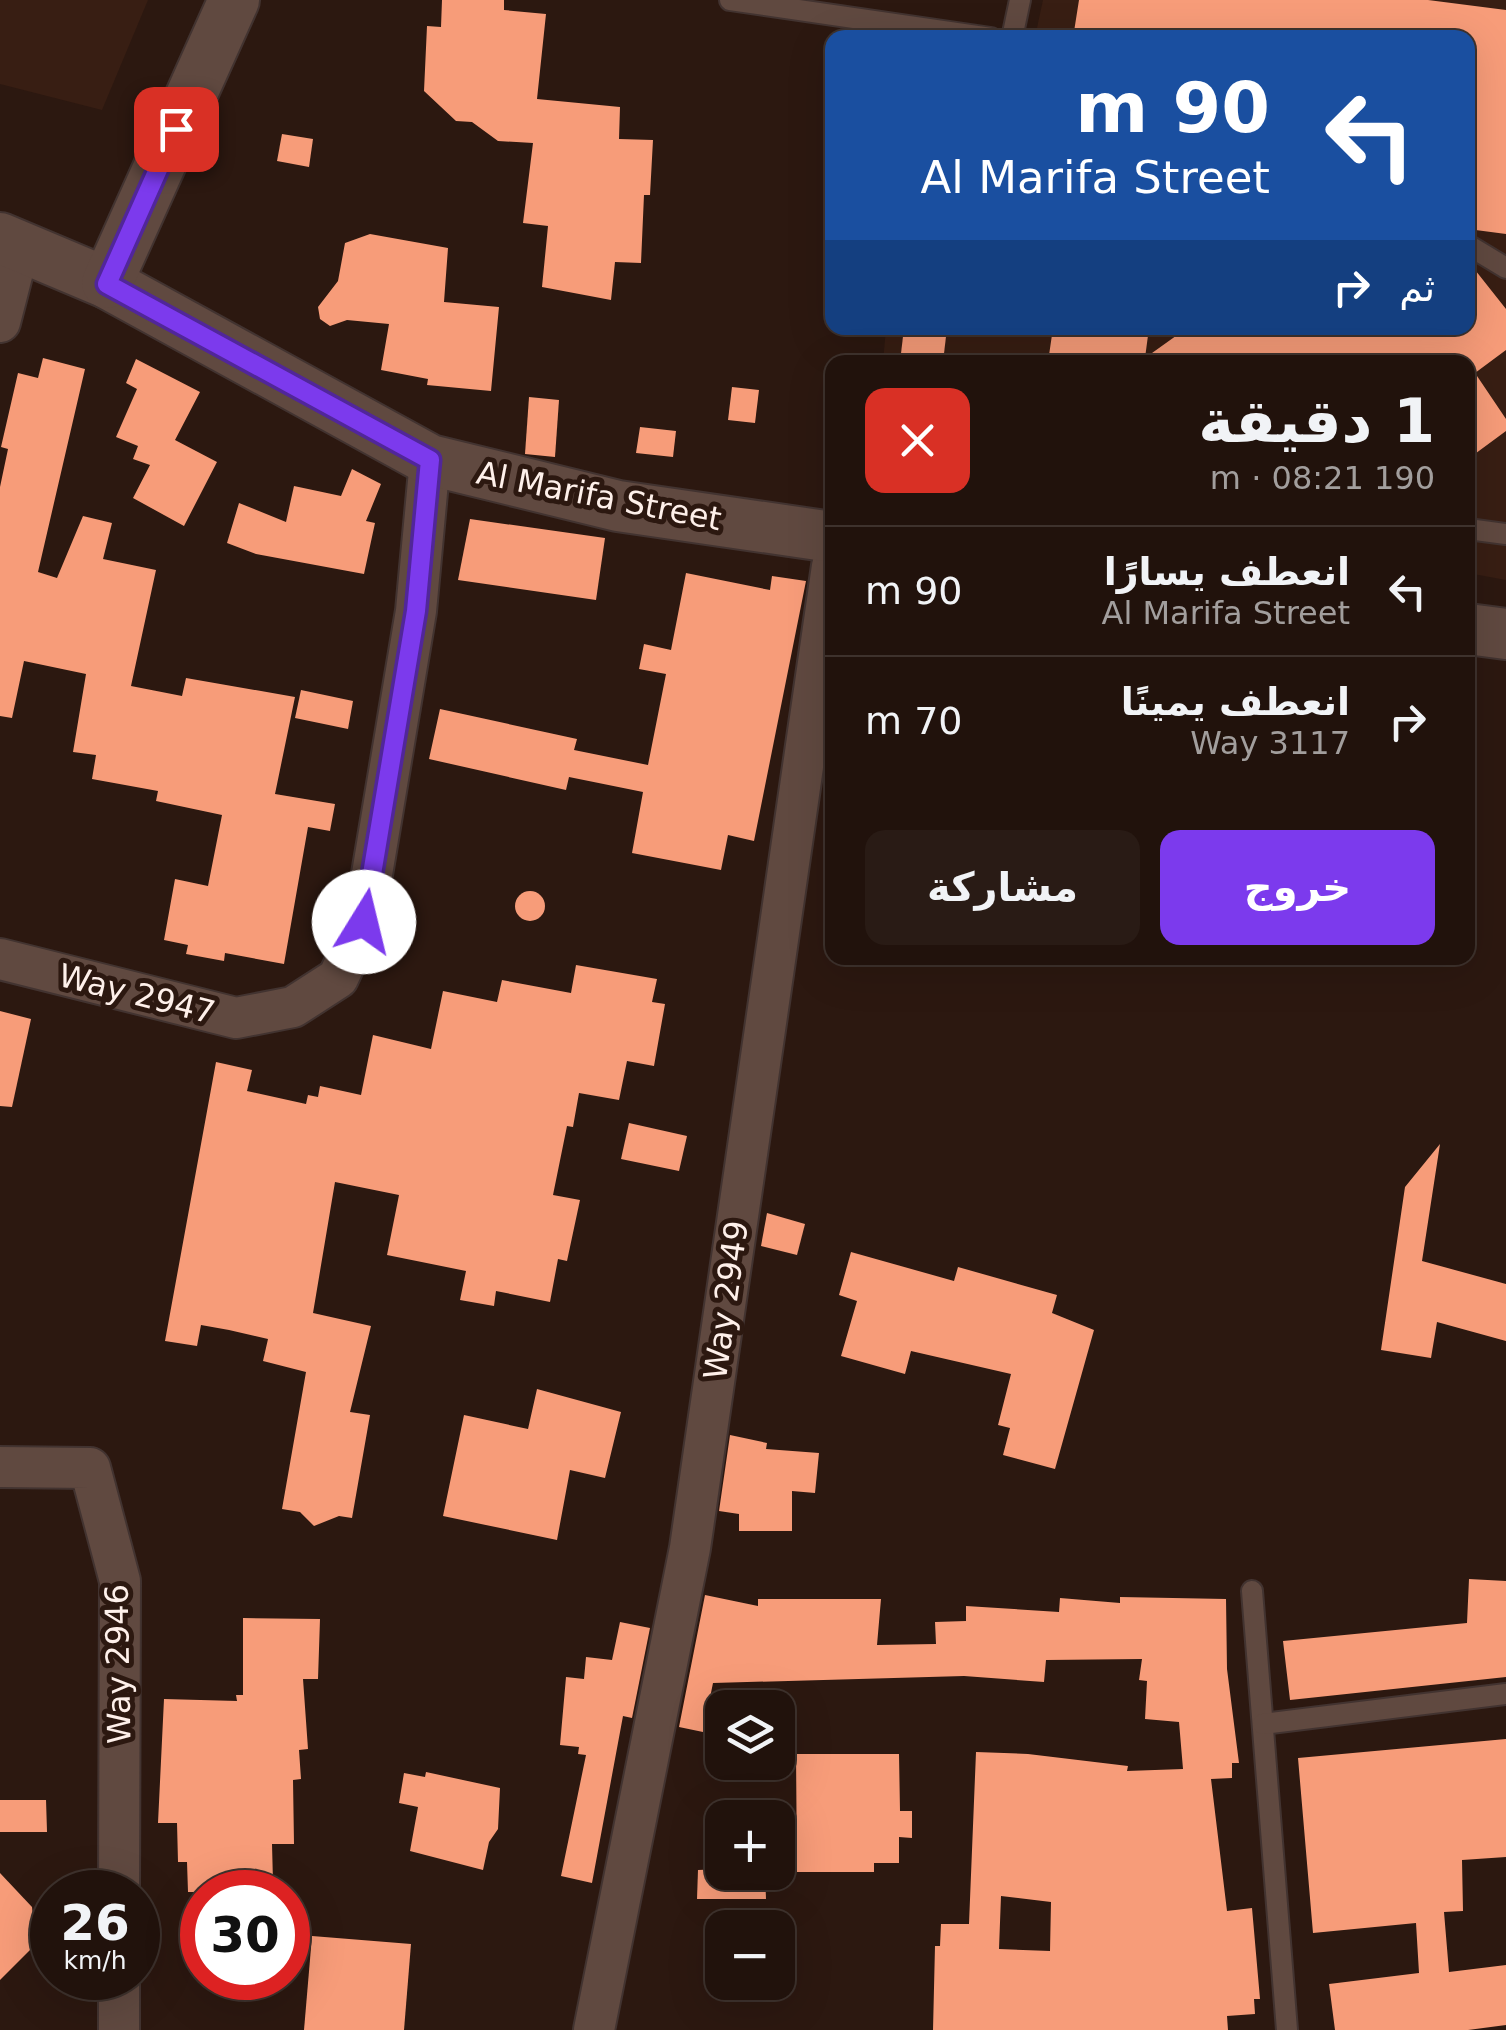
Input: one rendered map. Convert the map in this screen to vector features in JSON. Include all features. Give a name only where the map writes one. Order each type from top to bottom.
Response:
[{"type":"street","points":[[107,284],[234,0]]},
{"type":"street","points":[[0,322],[10,243]]},
{"type":"street","name":"Al Marifa Street","points":[[10,243],[107,284],[430,460],[618,506],[825,536]]},
{"type":"street","name":"Way 2947","points":[[0,959],[236,1018],[294,1007],[338,978],[364,922],[416,611],[430,460]]},
{"type":"street","name":"Way 2949","points":[[594,2030],[690,1548],[825,614]]},
{"type":"street","points":[[1475,629],[1506,634]]},
{"type":"street","name":"Way 2946","points":[[0,1467],[90,1468],[120,1581],[119,1870]]},
{"type":"street","points":[[119,2000],[119,2030]]},
{"type":"lane","points":[[730,0],[936,30]]},
{"type":"lane","points":[[1014,30],[1020,0]]},
{"type":"lane","points":[[1475,249],[1506,268]]},
{"type":"lane","points":[[1475,530],[1506,534]]},
{"type":"lane","points":[[1252,1591],[1288,2030]]},
{"type":"lane","points":[[1263,1724],[1506,1694]]},
{"type":"shaded area","points":[[0,0],[148,0],[102,110],[0,84]]},
{"type":"shaded area","points":[[1043,0],[1506,0],[1506,580],[1475,574],[1475,355],[884,355],[885,335],[1475,335],[1475,30],[1037,30]]},
{"type":"building","points":[[442,0],[504,0],[504,10],[546,14],[537,99],[620,107],[619,139],[653,140],[650,195],[644,195],[641,263],[615,262],[611,300],[542,287],[548,226],[523,223],[533,143],[498,141],[472,122],[456,121],[424,91],[427,26],[441,27]]},
{"type":"building","points":[[1079,0],[1428,0],[1506,10],[1506,234],[1475,230],[1475,30],[1074,30]]},
{"type":"building","points":[[282,134],[313,139],[309,167],[277,161]]},
{"type":"building","points":[[370,234],[448,248],[444,302],[499,307],[491,391],[427,385],[428,379],[381,370],[389,324],[347,320],[330,326],[320,319],[318,307],[338,281],[345,243]]},
{"type":"building","points":[[1475,270],[1506,309],[1506,350],[1475,373],[1475,355],[1149,355],[1177,335],[1475,335]]},
{"type":"building","points":[[903,335],[946,335],[944,355],[901,355]]},
{"type":"building","points":[[1052,335],[1148,335],[1145,355],[1049,355]]},
{"type":"building","points":[[43,358],[85,369],[38,572],[57,578],[83,516],[112,523],[103,559],[156,570],[131,686],[182,696],[186,678],[295,697],[275,794],[335,804],[330,831],[308,827],[284,964],[225,953],[224,961],[186,954],[188,945],[164,940],[175,879],[208,886],[222,815],[156,801],[158,791],[92,779],[96,755],[73,752],[86,674],[24,661],[12,718],[0,716],[0,487],[8,449],[1,447],[18,373],[38,378]]},
{"type":"building","points":[[136,359],[200,392],[175,440],[217,462],[184,526],[133,498],[150,465],[133,459],[138,446],[116,437],[137,389],[126,383]]},
{"type":"building","points":[[1475,373],[1506,419],[1506,431],[1475,454]]},
{"type":"building","points":[[732,387],[759,390],[755,423],[728,420]]},
{"type":"building","points":[[529,397],[559,400],[555,457],[525,454]]},
{"type":"building","points":[[640,427],[676,431],[673,457],[636,453]]},
{"type":"building","points":[[352,469],[381,484],[366,521],[375,523],[364,574],[256,554],[227,543],[239,503],[286,522],[294,486],[341,496]]},
{"type":"building","points":[[470,519],[605,538],[596,600],[458,580]]},
{"type":"building","points":[[686,573],[770,590],[772,576],[806,581],[754,841],[728,835],[721,870],[632,853],[643,792],[569,777],[566,790],[429,759],[440,709],[577,739],[574,750],[648,765],[666,674],[639,669],[644,644],[671,650]]},
{"type":"building","points":[[301,690],[353,701],[348,729],[295,718]]},
{"type":"building","points":[[530,891],[541,895],[545,906],[541,917],[530,921],[519,917],[515,906],[519,895]]},
{"type":"building","points":[[576,965],[657,979],[652,1002],[665,1004],[654,1066],[627,1061],[619,1100],[579,1093],[573,1127],[567,1126],[553,1195],[580,1200],[567,1261],[558,1259],[550,1302],[496,1291],[494,1306],[460,1300],[466,1271],[387,1255],[399,1195],[335,1182],[313,1313],[371,1326],[350,1412],[370,1415],[352,1518],[339,1516],[314,1526],[300,1512],[282,1509],[306,1372],[263,1361],[268,1339],[229,1330],[201,1325],[197,1346],[165,1341],[216,1062],[252,1070],[247,1091],[306,1104],[308,1095],[318,1097],[320,1086],[361,1095],[373,1035],[431,1049],[443,991],[497,1002],[502,980],[571,993]]},
{"type":"building","points":[[0,1011],[31,1019],[12,1107],[0,1106]]},
{"type":"building","points":[[629,1123],[687,1136],[679,1171],[621,1159]]},
{"type":"building","points":[[1440,1144],[1422,1261],[1506,1284],[1506,1341],[1437,1322],[1431,1358],[1381,1350],[1405,1187]]},
{"type":"building","points":[[767,1213],[805,1224],[797,1255],[761,1246]]},
{"type":"building","points":[[851,1252],[954,1281],[958,1267],[1057,1295],[1052,1313],[1094,1330],[1055,1469],[1003,1455],[1010,1428],[998,1425],[1011,1374],[911,1351],[905,1374],[841,1356],[857,1301],[839,1295]]},
{"type":"building","points":[[537,1389],[621,1412],[605,1478],[570,1470],[557,1540],[443,1516],[464,1415],[528,1429]]},
{"type":"building","points":[[730,1435],[767,1443],[766,1449],[819,1453],[815,1493],[792,1491],[792,1531],[739,1531],[739,1514],[719,1511]]},
{"type":"building","points":[[1469,1579],[1506,1581],[1506,1677],[1290,1700],[1283,1641],[1467,1623]]},
{"type":"building","points":[[705,1595],[758,1606],[758,1599],[881,1599],[877,1645],[936,1644],[935,1622],[966,1621],[966,1606],[1059,1612],[1060,1598],[1120,1603],[1120,1597],[1226,1599],[1227,1669],[1239,1763],[1232,1763],[1232,1778],[1211,1779],[1227,1911],[1252,1908],[1260,1999],[1254,1999],[1255,2014],[1227,2016],[1228,2030],[933,2030],[935,1946],[940,1946],[941,1924],[969,1924],[976,1752],[1128,1766],[1127,1771],[1183,1769],[1179,1722],[1145,1719],[1147,1681],[1139,1680],[1142,1659],[1046,1660],[1044,1682],[964,1676],[713,1683],[712,1690],[705,1690],[703,1732],[679,1727]],"holes":[[[1001,1896],[1051,1902],[1050,1951],[999,1949]]]},
{"type":"building","points":[[243,1618],[320,1619],[318,1679],[303,1679],[308,1749],[299,1750],[301,1779],[293,1780],[294,1844],[272,1844],[273,1870],[187,1870],[187,1862],[178,1862],[177,1823],[158,1823],[164,1699],[237,1701],[236,1695],[243,1695]]},
{"type":"building","points":[[620,1622],[650,1628],[632,1718],[623,1716],[592,1883],[561,1876],[586,1755],[578,1754],[579,1747],[560,1745],[566,1677],[584,1679],[586,1657],[612,1660]]},
{"type":"building","points":[[1506,1739],[1506,1857],[1462,1860],[1463,1911],[1444,1912],[1449,1972],[1506,1965],[1506,2025],[1468,2030],[1335,2030],[1329,1984],[1419,1973],[1416,1923],[1313,1933],[1298,1758]]},
{"type":"building","points":[[796,1754],[899,1754],[900,1811],[912,1811],[912,1838],[899,1837],[899,1863],[874,1863],[874,1872],[797,1872]]},
{"type":"building","points":[[426,1772],[500,1788],[498,1829],[489,1842],[483,1870],[410,1851],[418,1807],[399,1803],[404,1773],[425,1777]]},
{"type":"building","points":[[0,1800],[46,1800],[47,1832],[0,1832]]},
{"type":"building","points":[[698,1870],[705,1870],[705,1890],[766,1890],[766,1899],[697,1899]]},
{"type":"building","points":[[0,1873],[30,1905],[30,1950],[0,1980]]},
{"type":"building","points":[[312,1936],[411,1944],[404,2030],[304,2030],[307,2000],[310,2000]]},
{"type":"route","points":[[176,129],[107,284],[430,460],[416,611],[364,922]]}]
